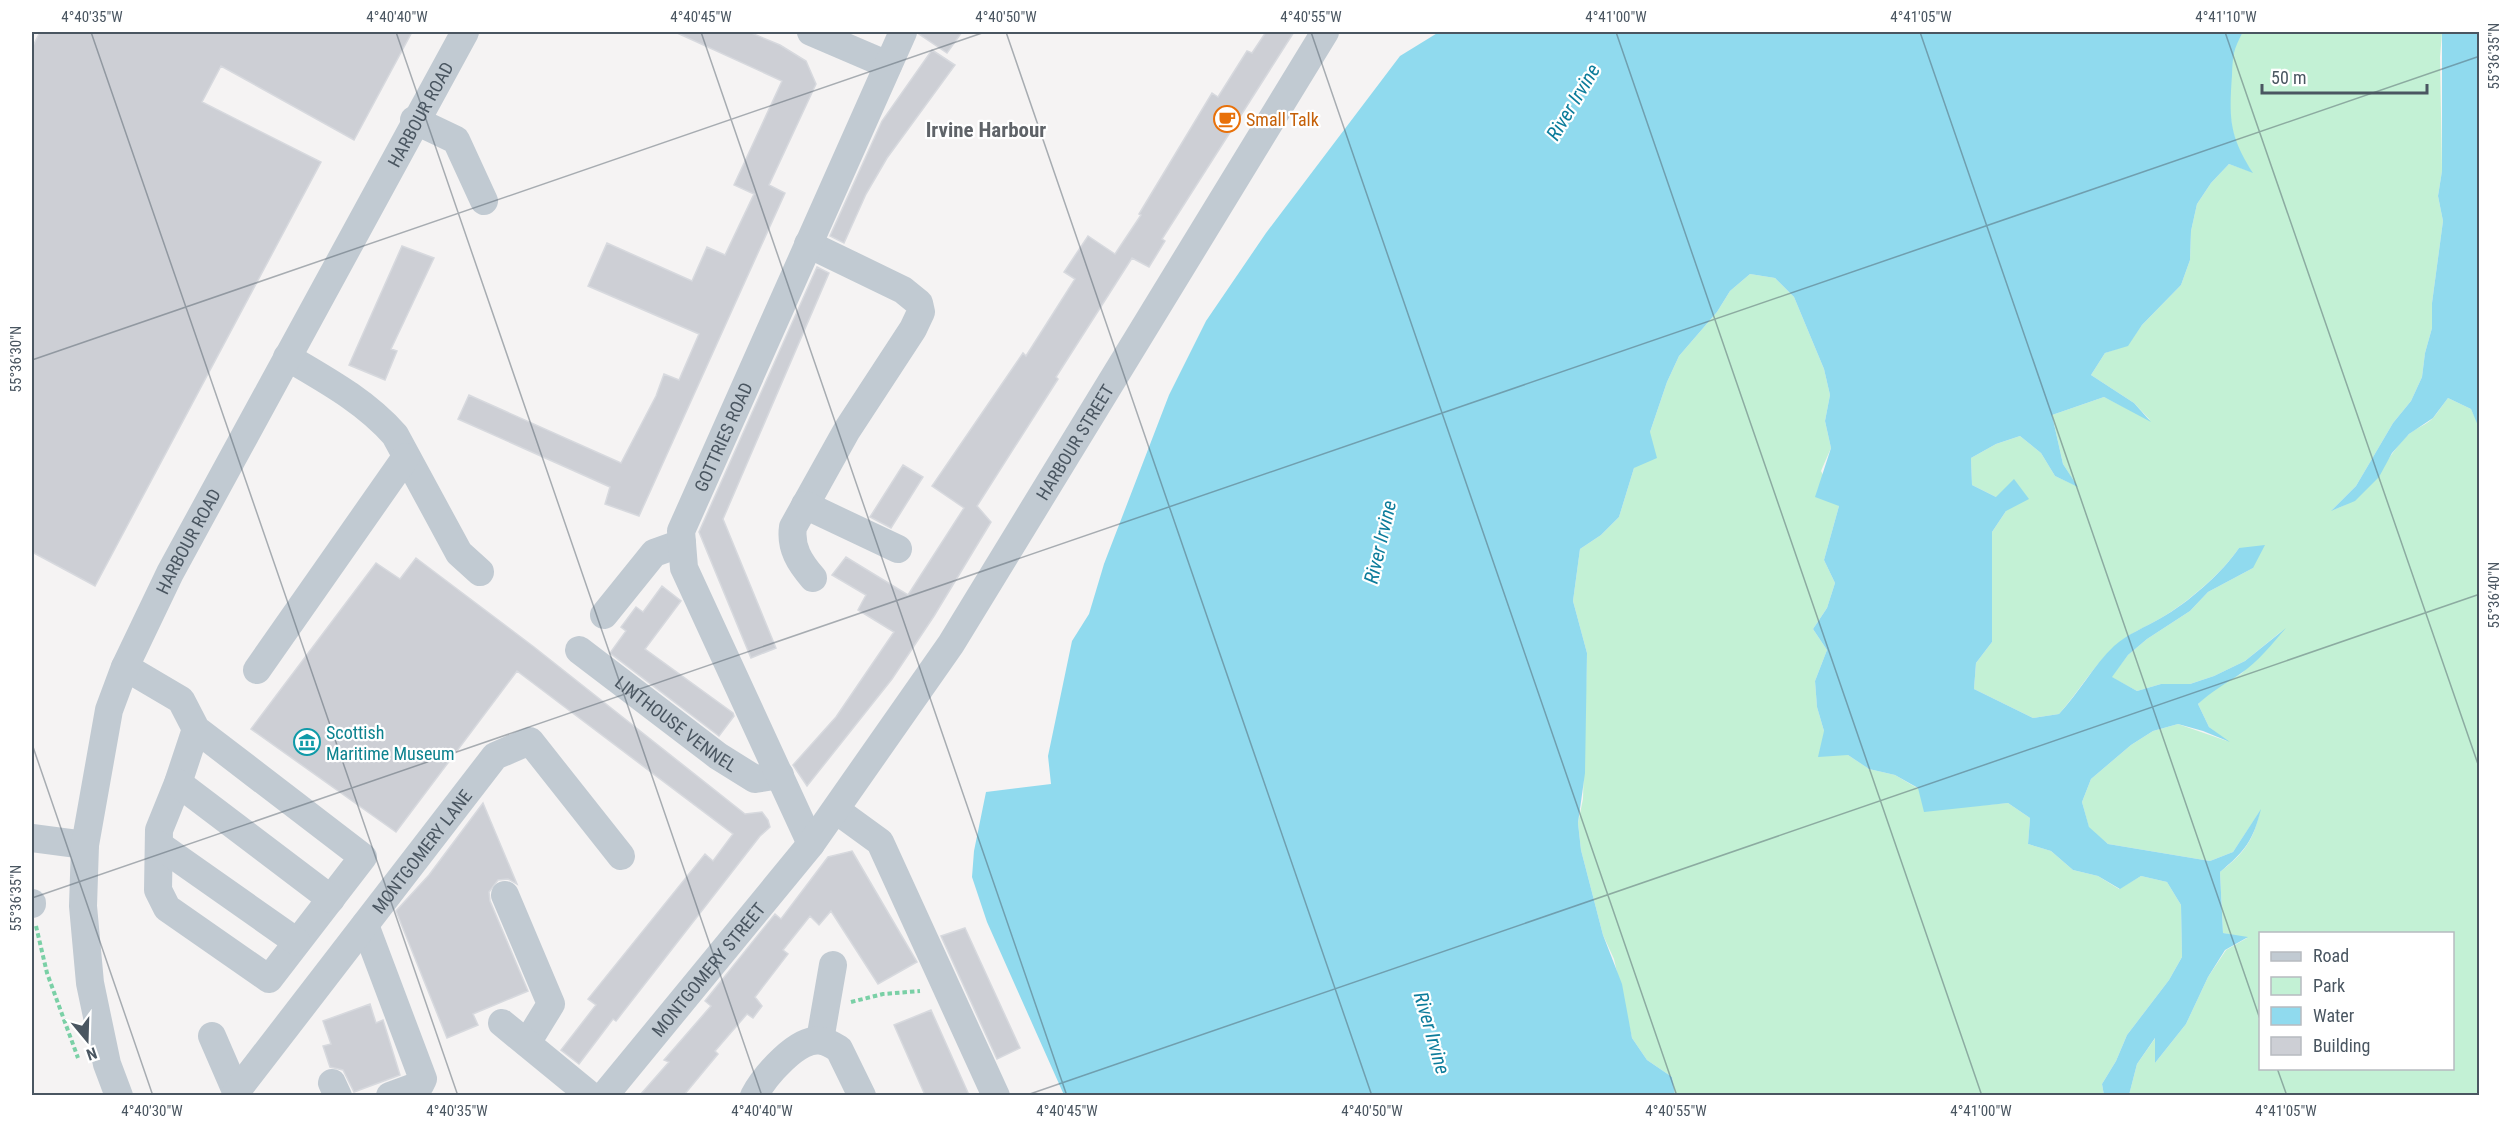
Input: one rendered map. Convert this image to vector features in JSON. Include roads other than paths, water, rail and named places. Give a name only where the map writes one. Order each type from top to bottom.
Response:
[{"type":"street","name":"HARBOUR ROAD","points":[[119,1095],[107,1065],[90,983],[83,906],[85,845],[109,710],[125,667],[170,573],[414,120],[465,32]]},
{"type":"street","points":[[811,32],[888,65]]},
{"type":"street","name":"GOTTRIES ROAD","points":[[811,844],[684,568],[681,531],[903,32]]},
{"type":"street","name":"HARBOUR STREET","points":[[811,844],[951,645],[1325,32]]},
{"type":"street","points":[[414,120],[456,140],[484,201]]},
{"type":"street","points":[[808,244],[903,290],[919,303],[921,312],[914,329],[848,430],[793,527],[792,537],[797,557],[813,578]]},
{"type":"street","points":[[287,357],[350,394],[381,418],[395,435],[459,553],[480,572]]},
{"type":"street","points":[[256,670],[406,457]]},
{"type":"street","points":[[805,504],[897,549]]},
{"type":"street","points":[[604,615],[654,553],[682,543]]},
{"type":"street","name":"LINTHOUSE VENNEL","points":[[579,650],[718,756],[755,779],[780,775]]},
{"type":"street","points":[[125,667],[181,700],[196,729],[363,857],[269,979],[167,908],[158,890],[159,830],[196,729]]},
{"type":"street","name":"MONTGOMERY LANE","points":[[212,1036],[237,1094],[495,756],[530,741],[621,856]]},
{"type":"street","points":[[178,783],[331,899]]},
{"type":"street","points":[[836,810],[880,842],[996,1095]]},
{"type":"street","points":[[32,839],[85,845]]},
{"type":"street","name":"MONTGOMERY STREET","points":[[607,1093],[811,844]]},
{"type":"street","points":[[159,845],[297,942]]},
{"type":"street","points":[[505,895],[551,1004],[526,1043]]},
{"type":"street","points":[[364,925],[423,1079],[420,1085],[390,1095]]},
{"type":"street","points":[[820,1040],[832,965]]},
{"type":"street","points":[[502,1023],[526,1043],[607,1093]]},
{"type":"street","points":[[754,1095],[761,1083],[798,1045],[820,1040],[839,1049],[861,1095]]},
{"type":"water","name":"River Irvine","points":[[1439,32],[2243,32],[2233,57],[2231,115],[2239,148],[2253,173],[2229,164],[2211,183],[2197,204],[2191,231],[2190,260],[2181,285],[2142,325],[2128,346],[2105,353],[2091,375],[2134,403],[2151,422],[2104,397],[2052,415],[2063,464],[2078,487],[2055,476],[2041,453],[2020,436],[1996,444],[1971,458],[1972,485],[1996,497],[2014,479],[2029,499],[2006,511],[1992,532],[1992,642],[1976,663],[1974,689],[2033,718],[2059,714],[2114,646],[2193,596],[2214,577],[2239,548],[2265,545],[2253,568],[2208,592],[2190,611],[2147,639],[2128,655],[2112,677],[2137,691],[2161,684],[2190,684],[2214,676],[2245,661],[2286,628],[2253,664],[2198,704],[2209,727],[2230,742],[2178,724],[2153,731],[2131,745],[2091,779],[2082,802],[2089,827],[2108,844],[2210,861],[2233,852],[2261,809],[2247,845],[2220,872],[2223,933],[2248,937],[2225,950],[2208,977],[2186,1024],[2155,1063],[2155,1038],[2137,1064],[2129,1095],[2104,1095],[2102,1084],[2116,1061],[2127,1035],[2169,980],[2182,957],[2181,905],[2167,882],[2141,876],[2120,889],[2098,876],[2073,870],[2051,851],[2028,844],[2030,818],[2008,803],[1924,812],[1918,788],[1895,775],[1869,769],[1848,755],[1818,757],[1824,731],[1817,707],[1815,681],[1827,650],[1813,629],[1827,608],[1835,583],[1824,560],[1839,506],[1815,497],[1831,448],[1825,421],[1830,395],[1824,369],[1794,297],[1775,278],[1750,274],[1730,291],[1717,312],[1679,356],[1667,382],[1650,432],[1657,458],[1634,468],[1619,517],[1601,535],[1580,549],[1573,601],[1587,653],[1585,773],[1578,823],[1581,850],[1603,935],[1622,984],[1632,1038],[1647,1060],[1672,1077],[1675,1095],[1064,1095],[987,922],[972,877],[974,851],[986,792],[1051,784],[1048,756],[1072,641],[1089,614],[1104,564],[1169,395],[1206,321],[1266,233],[1400,56]]},
{"type":"water","points":[[2442,32],[2479,32],[2479,428],[2471,409],[2448,398],[2433,418],[2409,434],[2392,453],[2379,477],[2355,501],[2331,511],[2356,486],[2393,423],[2411,401],[2422,377],[2425,353],[2432,328],[2432,303],[2443,221],[2438,196],[2442,171]]},
{"type":"place","name":"Small Talk","points":[[1227,119]]},
{"type":"place","name":"Scottish Maritime Museum","points":[[307,742]]},
{"type":"district","name":"Irvine Harbour","points":[[986,130]]}]
